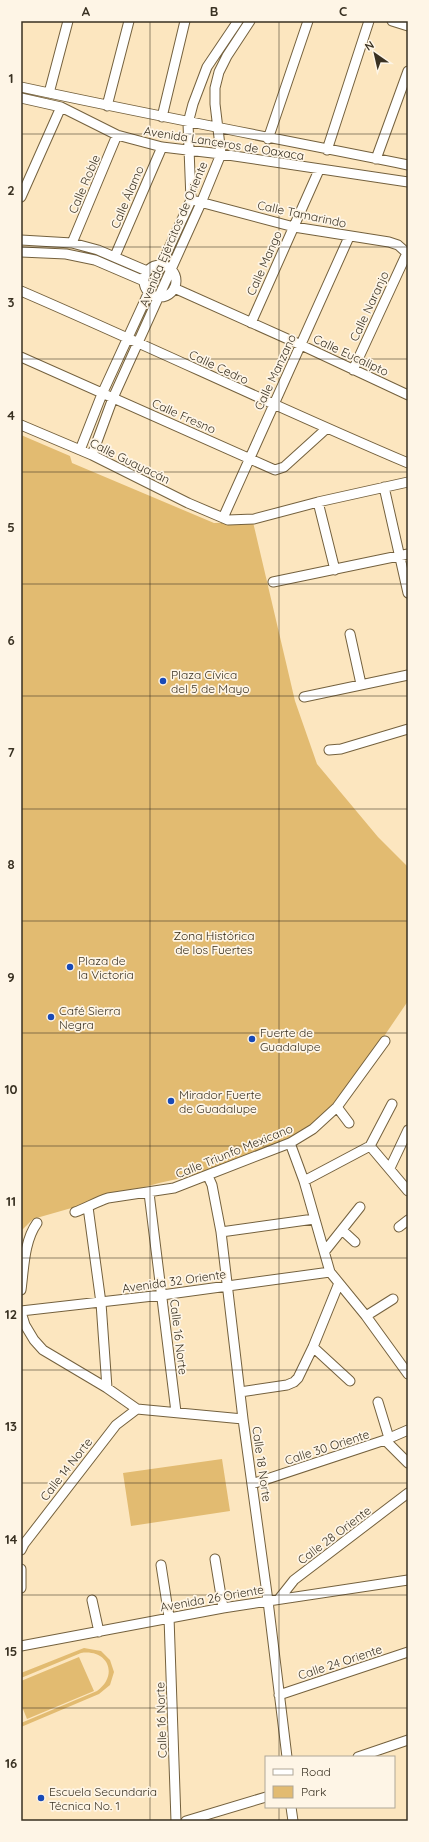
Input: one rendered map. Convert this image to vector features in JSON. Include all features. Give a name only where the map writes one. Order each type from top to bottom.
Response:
[{"type":"street","points":[[49,93],[68,21]]},
{"type":"street","points":[[107,106],[129,21]]},
{"type":"street","points":[[162,117],[185,21]]},
{"type":"street","name":"Avenida Ejércitos de Oriente","points":[[80,450],[102,394],[191,200],[188,123],[198,86],[207,67],[238,21]]},
{"type":"street","name":"Avenida Ejércitos de Oriente","points":[[92,455],[113,398],[201,203],[221,154],[217,127],[215,88],[227,56],[250,21]]},
{"type":"street","points":[[268,139],[308,21]]},
{"type":"street","points":[[327,150],[369,21]]},
{"type":"street","points":[[392,21],[408,26]]},
{"type":"street","points":[[376,159],[408,71]]},
{"type":"street","name":"Avenida Lanceros de Oaxaca","points":[[21,87],[188,123],[217,127],[268,139],[408,165]]},
{"type":"street","name":"Avenida Lanceros de Oaxaca","points":[[21,98],[61,107],[117,135],[138,142],[162,147],[221,154],[319,170],[408,182]]},
{"type":"street","points":[[21,197],[61,107]]},
{"type":"street","name":"Calle Roble","points":[[72,243],[117,135]]},
{"type":"street","name":"Calle Álamo","points":[[115,256],[162,147]]},
{"type":"street","name":"Calle Mango","points":[[251,323],[319,170]]},
{"type":"street","name":"Calle Tamarindo","points":[[191,200],[294,227],[349,237],[389,242],[398,245],[408,256]]},
{"type":"street","name":"Calle Manzano","points":[[225,519],[249,459],[349,237]]},
{"type":"street","points":[[21,240],[72,243],[115,256],[147,271]]},
{"type":"street","points":[[95,260],[98,250]]},
{"type":"street","points":[[21,252],[66,254],[95,260],[144,281]]},
{"type":"street","name":"Calle Naranjo","points":[[353,370],[408,256]]},
{"type":"street","points":[[161,265],[171,269],[176,280],[174,288],[166,295],[159,296],[149,292],[144,281],[147,271],[154,266],[161,265]]},
{"type":"street","name":"Calle Eucalipto","points":[[174,288],[408,395]]},
{"type":"street","name":"Calle Cedro","points":[[21,291],[129,338],[326,429],[408,463]]},
{"type":"street","name":"Calle Fresno","points":[[21,357],[275,470],[280,470],[326,429]]},
{"type":"street","name":"Calle Guayacán","points":[[21,425],[92,455],[188,503],[225,519]]},
{"type":"street","points":[[225,519],[254,519],[318,502],[408,482]]},
{"type":"street","points":[[384,487],[404,555],[408,592]]},
{"type":"street","points":[[318,502],[335,570]]},
{"type":"street","points":[[273,582],[404,555]]},
{"type":"street","points":[[350,634],[360,684]]},
{"type":"street","points":[[304,696],[408,675]]},
{"type":"street","points":[[329,750],[340,749],[408,729]]},
{"type":"street","name":"Calle Triunfo Mexicano","points":[[75,1212],[88,1208],[97,1201],[108,1198],[174,1188],[290,1143],[313,1129],[337,1107],[385,1041]]},
{"type":"street","points":[[304,1182],[370,1146],[392,1104]]},
{"type":"street","points":[[337,1107],[348,1123]]},
{"type":"street","points":[[390,1168],[408,1130]]},
{"type":"street","points":[[290,1143],[304,1182],[330,1272],[366,1316],[408,1374]]},
{"type":"street","points":[[370,1146],[408,1190]]},
{"type":"street","name":"Calle 18 Norte","points":[[208,1176],[212,1185],[221,1232],[243,1419],[268,1601],[286,1756]]},
{"type":"street","name":"Calle 16 Norte","points":[[149,1193],[176,1412]]},
{"type":"street","points":[[325,1251],[360,1207]]},
{"type":"street","points":[[88,1208],[101,1303],[108,1388]]},
{"type":"street","points":[[221,1232],[314,1219]]},
{"type":"street","points":[[399,1227],[408,1220]]},
{"type":"street","points":[[21,1290],[28,1240],[37,1223]]},
{"type":"street","points":[[342,1230],[355,1242]]},
{"type":"street","name":"Avenida 32 Oriente","points":[[21,1312],[101,1303],[330,1272]]},
{"type":"street","points":[[240,1392],[294,1382],[298,1378],[313,1347],[339,1283]]},
{"type":"street","points":[[366,1316],[393,1299]]},
{"type":"street","points":[[21,1312],[25,1326],[34,1340],[44,1350],[108,1388],[137,1409],[243,1419]]},
{"type":"street","points":[[313,1347],[350,1381]]},
{"type":"street","points":[[378,1402],[387,1439],[408,1463]]},
{"type":"street","name":"Calle 14 Norte","points":[[21,1550],[24,1544],[116,1425],[137,1409]]},
{"type":"street","name":"Calle 30 Oriente","points":[[252,1484],[387,1439],[408,1430]]},
{"type":"street","name":"Calle 28 Oriente","points":[[278,1599],[294,1580],[408,1493]]},
{"type":"street","points":[[215,1559],[223,1608]]},
{"type":"street","name":"Calle 16 Norte","points":[[161,1565],[169,1618],[176,1821]]},
{"type":"street","points":[[21,1569],[21,1588]]},
{"type":"street","name":"Avenida 26 Oriente","points":[[21,1646],[223,1608],[408,1580]]},
{"type":"street","points":[[92,1600],[99,1632]]},
{"type":"street","name":"Calle 24 Oriente","points":[[279,1694],[408,1652]]},
{"type":"street","points":[[361,1756],[408,1740]]},
{"type":"street","points":[[186,1821],[265,1796]]},
{"type":"street","points":[[292,1808],[293,1821]]},
{"type":"green space","name":"Zona Histórica de los Fuertes","points":[[21,435],[70,456],[72,463],[214,523],[253,522],[295,701],[317,764],[378,837],[408,867],[408,1001],[338,1104],[305,1130],[264,1151],[218,1170],[159,1183],[33,1219],[21,1231]]},
{"type":"green space","points":[[222,1459],[230,1511],[131,1526],[123,1473]]},
{"type":"green space","points":[[84,1648],[101,1651],[110,1660],[114,1672],[110,1685],[99,1694],[21,1727],[21,1723],[97,1691],[104,1685],[108,1678],[109,1671],[107,1664],[104,1659],[98,1655],[90,1653],[81,1653],[21,1678],[21,1673]]},
{"type":"green space","points":[[79,1657],[94,1691],[27,1719],[21,1704],[21,1681]]},
{"type":"place","name":"Plaza Cívica del 5 de Mayo","points":[[163,681]]},
{"type":"place","name":"Plaza de la Victoria","points":[[70,967]]},
{"type":"place","name":"Café Sierra Negra","points":[[51,1017]]},
{"type":"place","name":"Fuerte de Guadalupe","points":[[252,1039]]},
{"type":"place","name":"Mirador Fuerte de Guadalupe","points":[[171,1101]]},
{"type":"place","name":"Escuela Secundaria Técnica No. 1","points":[[41,1798]]}]
